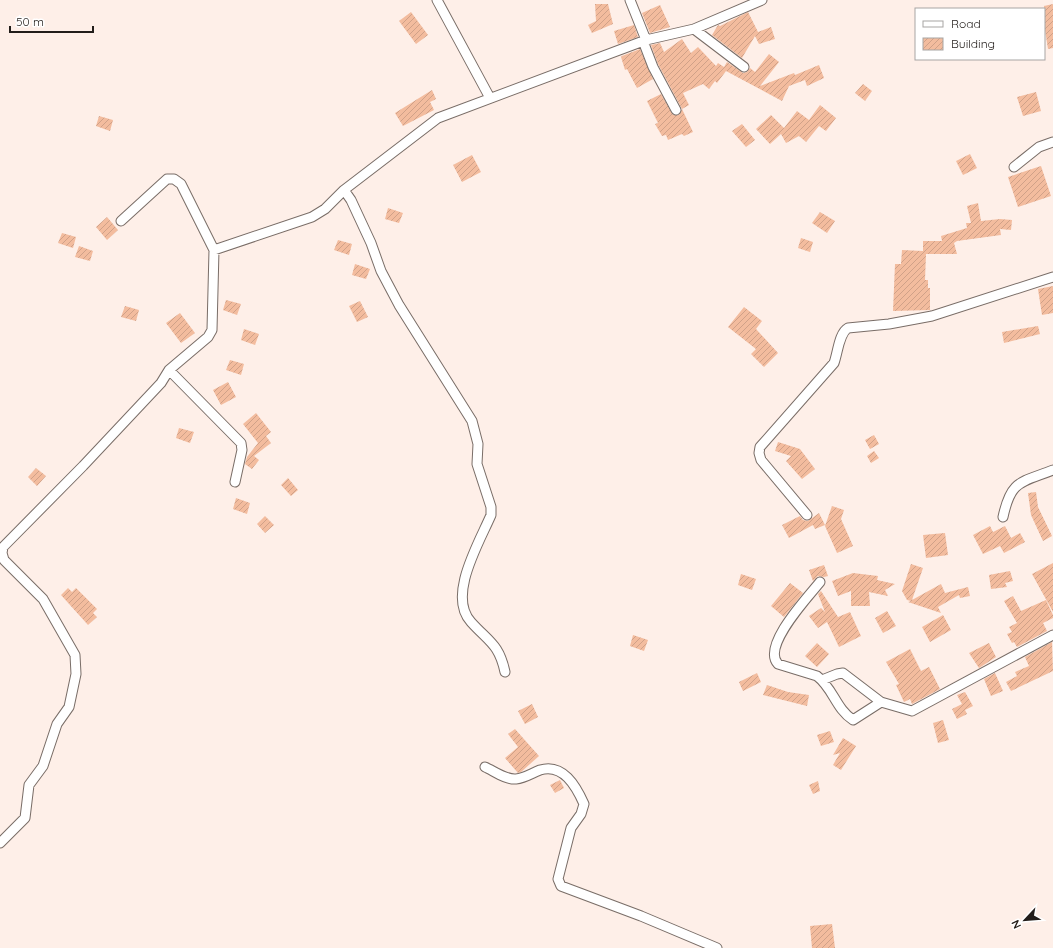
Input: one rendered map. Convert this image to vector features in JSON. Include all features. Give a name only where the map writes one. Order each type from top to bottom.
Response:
[{"type":"street","points":[[437,0],[490,98]]},
{"type":"street","points":[[630,0],[653,67],[676,110]]},
{"type":"street","points":[[214,250],[312,217],[325,209],[344,190],[438,118],[645,41],[694,29],[762,0]]},
{"type":"street","points":[[694,29],[744,67]]},
{"type":"street","points":[[1014,167],[1039,147],[1053,142]]},
{"type":"street","points":[[0,843],[25,818],[29,786],[43,766],[57,724],[69,707],[76,674],[75,655],[66,638],[43,599],[4,560],[2,553],[3,547],[83,466],[160,383],[169,370],[208,338],[212,330],[214,250],[181,184],[174,179],[167,179],[121,221]]},
{"type":"street","points":[[344,190],[351,200],[371,243],[381,271],[399,305],[472,421],[478,444],[477,464],[490,507],[491,516],[463,580],[462,601],[464,615],[494,644],[501,655],[505,672]]},
{"type":"street","points":[[807,516],[761,460],[759,453],[760,447],[834,362],[839,349],[841,334],[844,330],[848,328],[889,324],[932,316],[1053,277]]},
{"type":"street","points":[[169,370],[241,444],[242,450],[235,482]]},
{"type":"street","points":[[1003,517],[1008,496],[1013,488],[1020,483],[1053,470]]},
{"type":"street","points":[[820,582],[783,627],[774,654],[775,660],[778,664],[817,676],[822,680],[844,712],[853,720],[881,702]]},
{"type":"street","points":[[822,680],[843,673],[881,702],[912,711],[1053,635]]},
{"type":"street","points":[[485,767],[506,777],[515,779],[544,769],[562,771],[569,778],[584,804],[581,814],[575,821],[569,836],[558,879],[561,886],[641,916],[717,948]]},
{"type":"building","points":[[595,4],[608,4],[613,24],[592,33],[588,25],[596,21]]},
{"type":"building","points":[[1053,4],[1053,48],[1048,49],[1045,30],[1044,6]]},
{"type":"building","points":[[660,5],[670,27],[650,33],[642,13]]},
{"type":"building","points":[[411,12],[428,35],[416,44],[399,21]]},
{"type":"building","points":[[748,12],[758,32],[771,27],[775,39],[759,44],[755,36],[742,58],[712,35],[718,25],[720,26]]},
{"type":"building","points":[[634,25],[638,37],[618,44],[614,31]]},
{"type":"building","points":[[682,39],[691,53],[698,47],[716,66],[718,63],[724,67],[727,62],[743,73],[747,72],[750,68],[755,72],[769,54],[779,62],[760,86],[794,73],[795,75],[819,65],[824,78],[807,86],[805,80],[789,86],[782,101],[726,71],[717,83],[715,81],[709,89],[703,84],[683,93],[689,105],[682,109],[658,64],[651,45],[660,43],[664,52]]},
{"type":"building","points":[[640,49],[653,79],[637,88],[627,69],[625,70],[621,57]]},
{"type":"building","points":[[863,84],[872,91],[865,101],[855,93]]},
{"type":"building","points":[[432,90],[436,99],[430,102],[434,110],[403,126],[395,113]]},
{"type":"building","points":[[1036,92],[1041,111],[1023,116],[1017,97]]},
{"type":"building","points":[[661,94],[673,115],[679,115],[682,109],[693,132],[684,136],[682,134],[668,140],[666,135],[662,136],[655,124],[658,123],[647,101]]},
{"type":"building","points":[[820,105],[836,118],[826,131],[819,126],[806,142],[799,136],[786,143],[781,134],[770,144],[756,129],[771,115],[784,128],[797,111],[809,120]]},
{"type":"building","points":[[99,116],[113,120],[110,131],[96,126]]},
{"type":"building","points":[[742,124],[755,140],[746,147],[732,131]]},
{"type":"building","points":[[970,154],[977,168],[963,175],[956,161]]},
{"type":"building","points":[[472,155],[481,172],[462,182],[453,165]]},
{"type":"building","points":[[1041,166],[1051,196],[1018,207],[1008,177]]},
{"type":"building","points":[[978,203],[981,221],[1000,219],[1012,220],[1011,230],[1000,229],[1001,235],[957,241],[954,243],[957,254],[926,254],[925,280],[928,280],[928,288],[930,288],[930,310],[893,311],[895,264],[901,264],[902,250],[923,251],[923,241],[942,241],[941,236],[967,228],[966,223],[971,223],[967,206]]},
{"type":"building","points":[[388,208],[403,213],[399,223],[385,219]]},
{"type":"building","points":[[820,212],[835,221],[827,233],[812,223]]},
{"type":"building","points":[[107,217],[118,230],[107,240],[96,227]]},
{"type":"building","points":[[62,233],[76,237],[73,248],[58,243]]},
{"type":"building","points":[[801,238],[813,242],[810,252],[798,248]]},
{"type":"building","points":[[338,240],[352,244],[349,255],[334,250]]},
{"type":"building","points":[[79,246],[93,251],[90,261],[75,257]]},
{"type":"building","points":[[355,264],[370,269],[366,279],[352,275]]},
{"type":"building","points":[[1053,286],[1053,313],[1042,315],[1038,289]]},
{"type":"building","points":[[226,300],[241,304],[237,315],[223,310]]},
{"type":"building","points":[[360,301],[368,317],[357,322],[349,306]]},
{"type":"building","points":[[125,306],[139,310],[136,321],[121,317]]},
{"type":"building","points":[[744,307],[762,321],[756,329],[778,353],[764,367],[751,354],[756,349],[728,327]]},
{"type":"building","points":[[180,313],[195,333],[181,343],[166,323]]},
{"type":"building","points":[[1038,326],[1040,334],[1004,343],[1002,332]]},
{"type":"building","points":[[244,329],[259,334],[255,345],[241,340]]},
{"type":"building","points":[[230,360],[244,364],[241,375],[226,370]]},
{"type":"building","points":[[228,382],[236,397],[221,405],[213,390]]},
{"type":"building","points":[[256,413],[271,432],[266,436],[271,443],[254,456],[259,460],[252,469],[245,464],[247,457],[258,443],[243,424]]},
{"type":"building","points":[[179,428],[194,432],[190,443],[176,438]]},
{"type":"building","points":[[874,435],[879,444],[870,449],[865,440]]},
{"type":"building","points":[[778,442],[800,449],[815,469],[802,479],[786,461],[791,456],[775,451]]},
{"type":"building","points":[[874,451],[879,458],[871,463],[867,456]]},
{"type":"building","points":[[36,468],[46,476],[37,486],[28,477]]},
{"type":"building","points":[[288,478],[298,490],[291,496],[281,485]]},
{"type":"building","points":[[1036,492],[1038,507],[1052,536],[1043,541],[1031,515],[1028,493]]},
{"type":"building","points":[[236,498],[250,503],[247,514],[233,509]]},
{"type":"building","points":[[832,506],[844,510],[841,519],[853,546],[837,553],[825,526]]},
{"type":"building","points":[[819,513],[825,525],[815,529],[813,525],[789,538],[782,525],[800,516],[803,520],[808,521]]},
{"type":"building","points":[[265,516],[274,525],[265,533],[257,524]]},
{"type":"building","points":[[990,526],[993,532],[1005,526],[1011,538],[1020,533],[1025,542],[1004,553],[1000,546],[983,554],[973,535]]},
{"type":"building","points":[[945,533],[948,555],[926,558],[923,535]]},
{"type":"building","points":[[1053,563],[1053,612],[1032,574]]},
{"type":"building","points":[[911,564],[923,568],[912,600],[941,584],[945,593],[968,587],[970,596],[960,598],[959,595],[938,607],[941,613],[908,602],[911,601],[907,600],[902,591]]},
{"type":"building","points":[[824,565],[828,576],[818,576],[813,581],[809,570]]},
{"type":"building","points":[[1010,571],[1013,581],[1005,583],[1007,587],[991,589],[989,575]]},
{"type":"building","points":[[853,573],[878,576],[877,580],[895,584],[885,590],[888,596],[869,592],[870,606],[851,606],[851,591],[838,596],[832,581]]},
{"type":"building","points":[[741,574],[756,579],[752,590],[738,585]]},
{"type":"building","points":[[790,583],[803,593],[784,617],[771,606]]},
{"type":"building","points":[[68,588],[72,592],[76,588],[97,609],[93,613],[97,617],[88,625],[61,595]]},
{"type":"building","points":[[821,591],[838,617],[850,612],[861,636],[839,647],[827,622],[818,628],[809,616],[821,608],[825,612],[818,594]]},
{"type":"building","points":[[1013,596],[1021,611],[1046,600],[1053,615],[1053,618],[1043,623],[1047,631],[1017,647],[1014,642],[1012,643],[1007,634],[1012,632],[1009,627],[1017,623],[1004,601]]},
{"type":"building","points":[[887,611],[896,626],[883,633],[875,618]]},
{"type":"building","points":[[943,615],[951,630],[930,642],[922,627]]},
{"type":"building","points":[[633,635],[648,640],[644,651],[630,646]]},
{"type":"building","points":[[1052,642],[1053,671],[1011,691],[1006,682],[1017,676],[1015,672],[1029,666],[1025,657]]},
{"type":"building","points":[[817,643],[829,654],[817,667],[805,656]]},
{"type":"building","points":[[989,643],[996,657],[979,668],[969,653]]},
{"type":"building","points":[[910,649],[921,671],[929,667],[940,689],[912,704],[910,699],[904,702],[896,685],[899,684],[886,662]]},
{"type":"building","points":[[757,673],[761,682],[743,691],[739,682]]},
{"type":"building","points":[[995,673],[1003,691],[991,696],[984,679]]},
{"type":"building","points":[[767,685],[788,692],[809,695],[807,706],[763,695]]},
{"type":"building","points":[[965,692],[973,706],[965,710],[967,714],[957,719],[952,709],[962,704],[957,695]]},
{"type":"building","points":[[532,704],[538,717],[525,724],[518,711]]},
{"type":"building","points":[[943,720],[949,740],[938,743],[933,723]]},
{"type":"building","points":[[515,729],[539,756],[518,773],[505,758],[518,747],[508,734]]},
{"type":"building","points":[[830,731],[834,742],[821,746],[817,735]]},
{"type":"building","points":[[843,738],[856,746],[841,770],[833,765],[840,753],[833,755]]},
{"type":"building","points":[[560,780],[564,788],[555,793],[550,785]]},
{"type":"building","points":[[818,781],[820,791],[813,794],[809,785]]},
{"type":"building","points":[[832,924],[835,948],[812,948],[810,926]]}]
